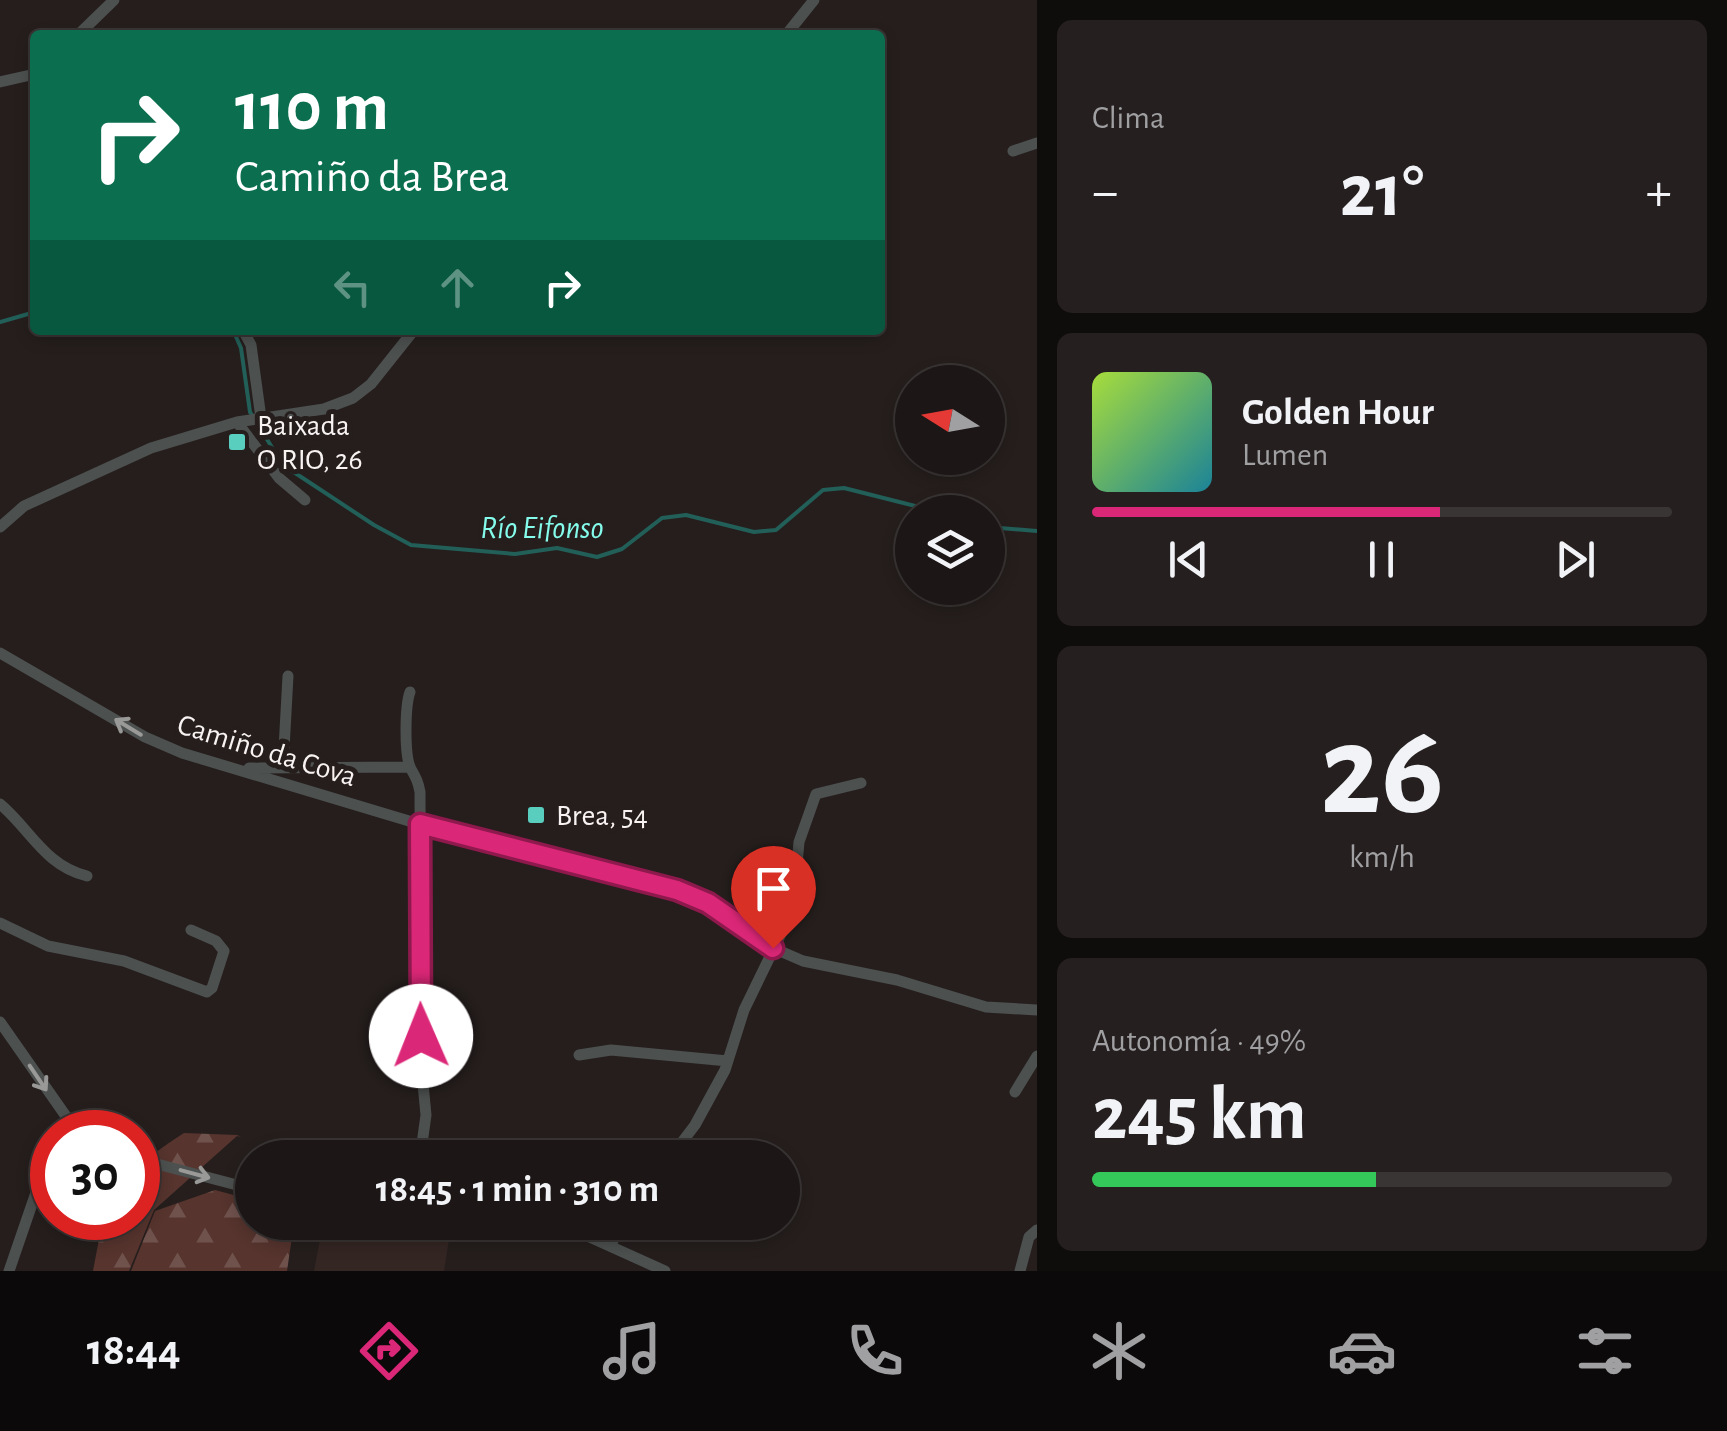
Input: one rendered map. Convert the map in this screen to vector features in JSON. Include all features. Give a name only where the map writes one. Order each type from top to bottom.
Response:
[{"type":"street","points":[[83,30],[114,0]]},
{"type":"street","points":[[790,30],[814,0]]},
{"type":"street","points":[[0,82],[30,75]]},
{"type":"street","points":[[1013,151],[1037,144]]},
{"type":"street","points":[[246,335],[251,344],[259,419]]},
{"type":"street","points":[[0,527],[24,506],[150,448],[237,422],[324,409],[354,398],[372,384],[410,335]]},
{"type":"street","points":[[237,422],[279,478],[305,500]]},
{"type":"street","name":"Camiño da Cova","points":[[0,654],[164,746],[420,824],[677,890],[708,903],[773,948],[803,961],[897,980],[986,1007],[1037,1010]]},
{"type":"street","points":[[283,767],[288,676]]},
{"type":"street","points":[[410,692],[406,704],[410,767],[417,776],[420,824],[421,1063],[426,1115],[423,1140]]},
{"type":"street","points":[[239,769],[410,767]]},
{"type":"street","points":[[684,1140],[728,1060],[744,1010],[793,909],[799,842],[816,794],[861,783]]},
{"type":"street","points":[[0,804],[50,858],[87,876]]},
{"type":"street","points":[[0,923],[48,946],[124,961],[207,992],[212,988],[224,951],[216,940],[191,930]]},
{"type":"street","points":[[0,1022],[60,1110]]},
{"type":"street","points":[[579,1054],[611,1050],[728,1060]]},
{"type":"street","points":[[1015,1092],[1037,1056]]},
{"type":"street","points":[[160,1165],[235,1185]]},
{"type":"street","points":[[10,1271],[30,1211]]},
{"type":"street","points":[[1020,1271],[1029,1237],[1037,1230]]},
{"type":"street","points":[[600,1240],[664,1271]]},
{"type":"street","points":[[611,1244],[613,1240]]},
{"type":"shaded area","points":[[320,1240],[449,1240],[444,1271],[314,1271]]},
{"type":"green space","points":[[184,1133],[237,1135],[241,1137],[237,1136],[160,1205],[160,1149]]},
{"type":"green space","points":[[215,1190],[235,1195],[235,1240],[292,1240],[287,1271],[131,1271],[143,1240],[160,1240],[160,1209]]},
{"type":"green space","points":[[99,1240],[142,1240],[129,1271],[93,1271]]},
{"type":"waterway","name":"Río Eifonso","points":[[0,322],[30,313]]},
{"type":"waterway","name":"Río Eifonso","points":[[235,335],[241,348],[250,412],[283,465],[411,545],[515,554],[557,548],[597,557],[622,549],[662,518],[686,515],[754,532],[776,530],[823,490],[844,488],[895,501]]},
{"type":"waterway","name":"Río Eifonso","points":[[1005,528],[1037,531]]},
{"type":"place","name":"Baixada O RIO, 26","points":[[237,442]]},
{"type":"place","name":"Brea, 54","points":[[536,815]]},
{"type":"route","points":[[421,1036],[420,824],[677,890],[708,903],[773,948]]}]
